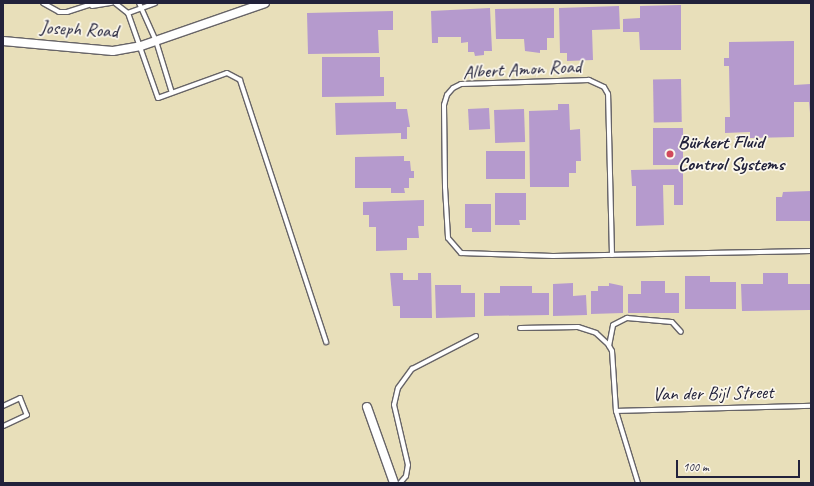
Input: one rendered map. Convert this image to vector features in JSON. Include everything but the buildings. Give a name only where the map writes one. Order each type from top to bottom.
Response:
[{"type":"street","name":"Joseph Road","points":[[3,41],[114,51],[142,46],[265,3]]},
{"type":"street","points":[[367,407],[394,483]]},
{"type":"lane","points":[[43,3],[59,12],[74,11],[95,3]]},
{"type":"lane","points":[[88,6],[114,3],[128,13],[142,46],[158,98],[227,73],[240,80],[326,342]]},
{"type":"lane","points":[[128,13],[140,5],[155,3]]},
{"type":"lane","points":[[140,5],[156,41],[172,93]]},
{"type":"lane","name":"Albert Amon Road","points":[[612,255],[608,94],[604,87],[589,80],[460,84],[453,88],[444,104],[443,140],[448,238],[451,245],[461,253],[468,255],[612,255],[811,251]]},
{"type":"lane","points":[[638,483],[616,411],[609,346],[613,324],[627,318],[672,322],[681,332]]},
{"type":"lane","points":[[520,328],[578,327],[596,333],[609,346]]},
{"type":"lane","points":[[400,483],[406,476],[408,465],[394,405],[398,388],[412,368],[476,336]]},
{"type":"lane","points":[[3,406],[20,398],[28,416],[3,426]]},
{"type":"lane","name":"Van der Bijl Street","points":[[616,411],[811,406]]},
{"type":"place","name":"Bürkert Fluid Control Systems","points":[[670,154]]}]
